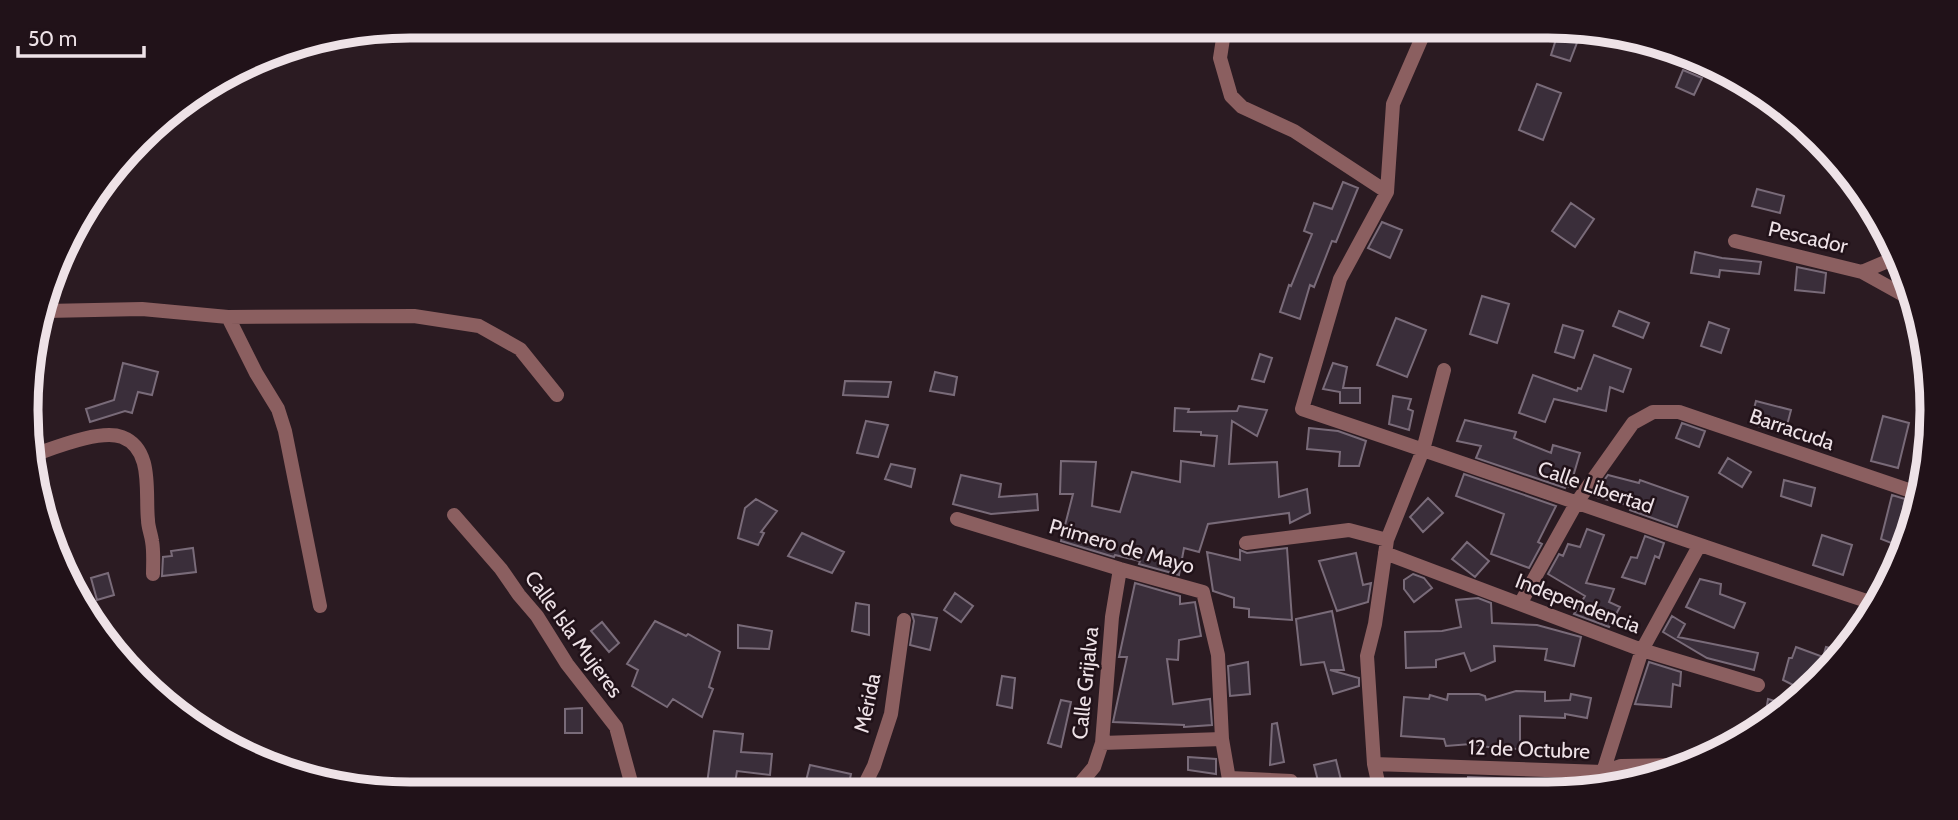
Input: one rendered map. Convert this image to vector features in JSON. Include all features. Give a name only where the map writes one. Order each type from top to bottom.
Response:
[{"type":"street","points":[[1223,38],[1220,58],[1231,96],[1242,107],[1294,131],[1387,192],[1393,104],[1422,38]]},
{"type":"street","name":"Calle Libertad","points":[[1387,192],[1340,279],[1302,409],[1699,546],[1867,601]]},
{"type":"street","name":"Pescador","points":[[1735,241],[1862,272],[1901,294]]},
{"type":"street","points":[[1862,272],[1888,261]]},
{"type":"street","points":[[52,311],[142,309],[229,317],[414,316],[478,326],[520,349],[557,395]]},
{"type":"street","points":[[229,317],[281,420],[320,606]]},
{"type":"street","points":[[1378,782],[1374,764],[1367,656],[1375,624],[1386,546],[1423,450],[1444,370]]},
{"type":"street","name":"Barracuda","points":[[1577,502],[1633,423],[1653,412],[1679,412],[1910,492]]},
{"type":"street","points":[[41,452],[103,435],[122,437],[134,445],[143,461],[149,491],[148,521],[152,540],[153,574]]},
{"type":"street","points":[[1520,604],[1577,502]]},
{"type":"street","name":"Calle Isla Mujeres","points":[[454,515],[537,616],[567,664],[616,727],[631,782]]},
{"type":"street","name":"Primero de Mayo","points":[[957,519],[1203,592],[1219,654],[1222,739],[1229,782]]},
{"type":"street","name":"Independencia","points":[[1245,542],[1349,530],[1520,604],[1642,650],[1758,685]]},
{"type":"street","points":[[1603,772],[1642,650],[1699,546]]},
{"type":"street","name":"Calle Grijalva","points":[[1081,782],[1094,767],[1102,743],[1112,617],[1120,569]]},
{"type":"street","name":"Mérida","points":[[867,782],[891,714],[904,620]]},
{"type":"street","points":[[1102,743],[1222,739]]},
{"type":"street","name":"12 de Octubre","points":[[1374,764],[1575,772],[1603,772],[1621,766],[1656,765]]},
{"type":"street","points":[[1575,772],[1576,781]]},
{"type":"building","points":[[1556,38],[1578,40],[1570,61],[1551,55]]},
{"type":"building","points":[[1683,70],[1702,78],[1694,95],[1676,87]]},
{"type":"building","points":[[1537,84],[1561,93],[1543,140],[1519,130]]},
{"type":"building","points":[[1343,182],[1358,188],[1336,242],[1332,241],[1314,287],[1310,285],[1300,319],[1280,312],[1312,234],[1304,231],[1314,203],[1332,209]]},
{"type":"building","points":[[1757,189],[1784,196],[1780,213],[1752,206]]},
{"type":"building","points":[[1571,203],[1594,219],[1575,247],[1552,231]]},
{"type":"building","points":[[1382,222],[1402,230],[1390,258],[1368,248]]},
{"type":"building","points":[[1695,252],[1761,262],[1759,274],[1720,270],[1719,277],[1691,273]]},
{"type":"building","points":[[1797,267],[1826,273],[1824,293],[1795,290]]},
{"type":"building","points":[[1482,296],[1509,304],[1497,343],[1470,334]]},
{"type":"building","points":[[1619,311],[1649,323],[1643,338],[1613,326]]},
{"type":"building","points":[[1396,318],[1426,330],[1407,377],[1377,365]]},
{"type":"building","points":[[1709,322],[1729,329],[1721,353],[1701,346]]},
{"type":"building","points":[[1563,325],[1583,331],[1574,358],[1555,352]]},
{"type":"building","points":[[1260,354],[1272,358],[1264,382],[1252,379]]},
{"type":"building","points":[[1594,355],[1631,369],[1623,392],[1610,387],[1606,411],[1554,399],[1545,422],[1519,413],[1533,375],[1577,391],[1578,388],[1581,389]]},
{"type":"building","points":[[123,363],[158,372],[152,395],[138,392],[132,413],[125,411],[90,422],[86,409],[114,400]]},
{"type":"building","points":[[1333,363],[1347,367],[1343,388],[1360,388],[1360,403],[1340,403],[1340,392],[1323,389]]},
{"type":"building","points":[[935,372],[957,377],[954,395],[930,391]]},
{"type":"building","points":[[845,381],[891,382],[888,397],[843,395]]},
{"type":"building","points":[[1393,396],[1411,399],[1408,409],[1413,411],[1409,430],[1389,424]]},
{"type":"building","points":[[1756,401],[1791,410],[1785,433],[1750,424]]},
{"type":"building","points":[[1239,406],[1267,410],[1257,436],[1232,421],[1229,464],[1277,462],[1279,497],[1307,489],[1310,513],[1290,523],[1289,513],[1208,524],[1199,552],[1184,548],[1179,575],[1139,564],[1140,561],[1115,555],[1114,557],[1061,541],[1073,494],[1060,494],[1061,461],[1096,462],[1092,506],[1120,512],[1132,472],[1180,482],[1181,461],[1214,466],[1217,436],[1201,435],[1201,432],[1174,431],[1175,408],[1189,409],[1188,412],[1237,411]]},
{"type":"building","points":[[1883,416],[1909,423],[1898,468],[1871,461]]},
{"type":"building","points":[[1465,420],[1516,432],[1514,438],[1551,453],[1553,445],[1580,453],[1570,487],[1565,488],[1476,458],[1481,446],[1457,441]]},
{"type":"building","points":[[866,421],[888,425],[878,457],[857,453]]},
{"type":"building","points":[[1682,423],[1705,431],[1699,447],[1676,438]]},
{"type":"building","points":[[1309,428],[1338,431],[1366,441],[1359,466],[1339,466],[1340,452],[1307,449]]},
{"type":"building","points":[[1728,458],[1751,472],[1742,487],[1719,473]]},
{"type":"building","points":[[891,464],[915,469],[911,487],[885,479]]},
{"type":"building","points":[[1464,474],[1556,506],[1538,542],[1542,544],[1529,568],[1491,554],[1504,514],[1456,496]]},
{"type":"building","points":[[961,475],[1001,484],[999,497],[1037,494],[1038,510],[991,514],[953,504]]},
{"type":"building","points":[[1608,475],[1639,483],[1640,480],[1688,497],[1677,527],[1630,510],[1631,506],[1597,497],[1600,486]]},
{"type":"building","points":[[1784,480],[1815,488],[1811,506],[1781,496]]},
{"type":"building","points":[[1892,495],[1905,499],[1902,522],[1894,544],[1881,539]]},
{"type":"building","points":[[1428,498],[1443,513],[1423,532],[1410,517]]},
{"type":"building","points":[[756,499],[777,511],[761,532],[764,533],[758,545],[738,538],[745,508]]},
{"type":"building","points":[[1587,529],[1604,535],[1586,583],[1614,589],[1609,602],[1620,607],[1609,627],[1574,614],[1585,596],[1548,574],[1559,554],[1563,556],[1568,544],[1580,547]]},
{"type":"building","points":[[802,533],[844,552],[832,573],[788,556]]},
{"type":"building","points":[[1822,535],[1852,545],[1843,575],[1813,565]]},
{"type":"building","points":[[1645,536],[1664,543],[1659,558],[1655,556],[1645,584],[1622,577],[1631,557],[1637,558]]},
{"type":"building","points":[[1467,542],[1489,561],[1475,577],[1452,559]]},
{"type":"building","points":[[193,548],[196,572],[162,576],[163,557],[172,556],[171,551]]},
{"type":"building","points":[[1287,548],[1292,620],[1249,617],[1249,609],[1234,607],[1234,598],[1213,591],[1207,552],[1240,560],[1240,550],[1247,553]]},
{"type":"building","points":[[1356,553],[1363,585],[1371,583],[1368,602],[1337,611],[1319,561]]},
{"type":"building","points":[[108,573],[114,595],[97,600],[91,578]]},
{"type":"building","points":[[1413,574],[1424,578],[1432,588],[1414,602],[1404,589],[1404,580]]},
{"type":"building","points":[[1700,579],[1721,584],[1720,594],[1745,603],[1734,628],[1686,607]]},
{"type":"building","points":[[1135,583],[1180,596],[1180,604],[1195,602],[1201,636],[1179,640],[1178,660],[1167,659],[1173,704],[1210,699],[1212,725],[1184,727],[1113,722],[1127,657],[1119,657]]},
{"type":"building","points":[[955,593],[973,606],[961,622],[944,610]]},
{"type":"building","points":[[1478,598],[1491,603],[1492,623],[1537,625],[1581,637],[1574,666],[1545,660],[1547,649],[1494,646],[1495,661],[1471,671],[1464,653],[1436,660],[1436,667],[1406,668],[1405,632],[1442,631],[1461,627],[1456,600]]},
{"type":"building","points":[[856,603],[869,605],[869,635],[852,631]]},
{"type":"building","points":[[1332,611],[1344,670],[1330,670],[1359,678],[1359,686],[1333,694],[1324,662],[1301,665],[1296,619]]},
{"type":"building","points":[[912,614],[937,618],[930,650],[910,645],[914,621]]},
{"type":"building","points":[[1672,616],[1685,624],[1678,637],[1758,653],[1754,670],[1707,658],[1663,632]]},
{"type":"building","points":[[655,621],[686,636],[688,634],[720,652],[709,687],[713,689],[702,717],[673,699],[667,707],[632,686],[638,670],[627,664]]},
{"type":"building","points":[[602,622],[619,643],[609,652],[591,631]]},
{"type":"building","points":[[738,625],[772,631],[769,649],[738,648]]},
{"type":"building","points":[[1796,647],[1823,657],[1826,647],[1832,649],[1796,686],[1783,680],[1789,658],[1792,658]]},
{"type":"building","points":[[1248,662],[1250,694],[1230,696],[1228,666]]},
{"type":"building","points":[[1649,662],[1681,672],[1680,686],[1673,684],[1671,707],[1635,704]]},
{"type":"building","points":[[1002,676],[1015,678],[1012,708],[997,705]]},
{"type":"building","points":[[1516,691],[1545,692],[1545,701],[1570,700],[1571,694],[1591,698],[1587,718],[1565,714],[1565,718],[1520,716],[1520,749],[1471,744],[1446,746],[1444,739],[1401,736],[1404,697],[1429,699],[1430,695],[1447,700],[1448,694],[1479,694],[1485,696],[1486,700]]},
{"type":"building","points":[[1768,699],[1778,702],[1774,705],[1766,711]]},
{"type":"building","points":[[1061,700],[1071,702],[1061,747],[1048,743]]},
{"type":"building","points":[[582,708],[582,733],[565,733],[565,709]]},
{"type":"building","points":[[1277,723],[1284,762],[1270,765],[1272,724]]},
{"type":"building","points":[[714,731],[743,734],[741,752],[772,754],[770,775],[737,771],[735,782],[707,782]]},
{"type":"building","points":[[1188,757],[1216,759],[1216,774],[1188,770]]},
{"type":"building","points":[[1336,760],[1342,782],[1318,782],[1314,765]]},
{"type":"building","points":[[810,765],[851,774],[849,782],[806,782]]},
{"type":"building","points":[[1468,777],[1526,779],[1526,782],[1468,782]]}]
